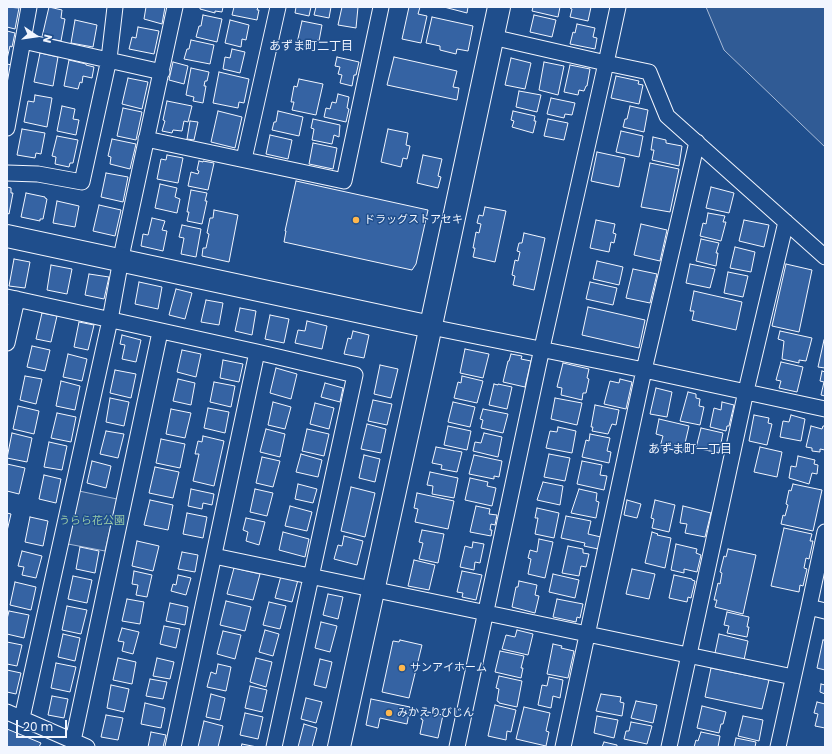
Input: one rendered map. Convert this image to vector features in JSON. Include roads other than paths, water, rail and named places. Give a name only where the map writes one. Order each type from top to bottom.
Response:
[{"type":"street","points":[[7,128],[29,7]]},
{"type":"street","points":[[7,173],[38,174],[82,182],[109,59],[115,7]]},
{"type":"street","points":[[22,718],[110,320],[146,139],[162,72],[175,7]]},
{"type":"street","points":[[244,159],[278,7]]},
{"type":"street","points":[[146,139],[344,181],[381,7]]},
{"type":"street","points":[[339,747],[499,7]]},
{"type":"street","points":[[457,747],[542,348],[618,7]]},
{"type":"street","points":[[492,37],[649,72],[667,116],[825,257]]},
{"type":"street","points":[[23,41],[162,72]]},
{"type":"street","points":[[563,747],[644,370],[697,142]]},
{"type":"street","points":[[669,747],[746,391],[786,222]]},
{"type":"street","points":[[7,236],[431,327],[542,348],[825,409]]},
{"type":"street","points":[[7,343],[12,298],[355,375],[274,747]]},
{"type":"street","points":[[73,741],[160,332]]},
{"type":"street","points":[[173,747],[257,352]]},
{"type":"street","points":[[778,747],[825,532]]},
{"type":"street","points":[[214,556],[793,677]]},
{"type":"street","points":[[809,607],[825,610]]},
{"type":"street","points":[[7,712],[87,747]]},
{"type":"place","name":"ドラッグストアセキ","points":[[356,220]]},
{"type":"place","name":"サンアイホーム","points":[[402,668]]},
{"type":"place","name":"みかえりびじん","points":[[389,713]]},
{"type":"district","name":"あずま町二丁目","points":[[311,47]]},
{"type":"district","name":"あずま町一丁目","points":[[690,450]]},
{"type":"park label","name":"うらら花公園","points":[[92,521]]}]
